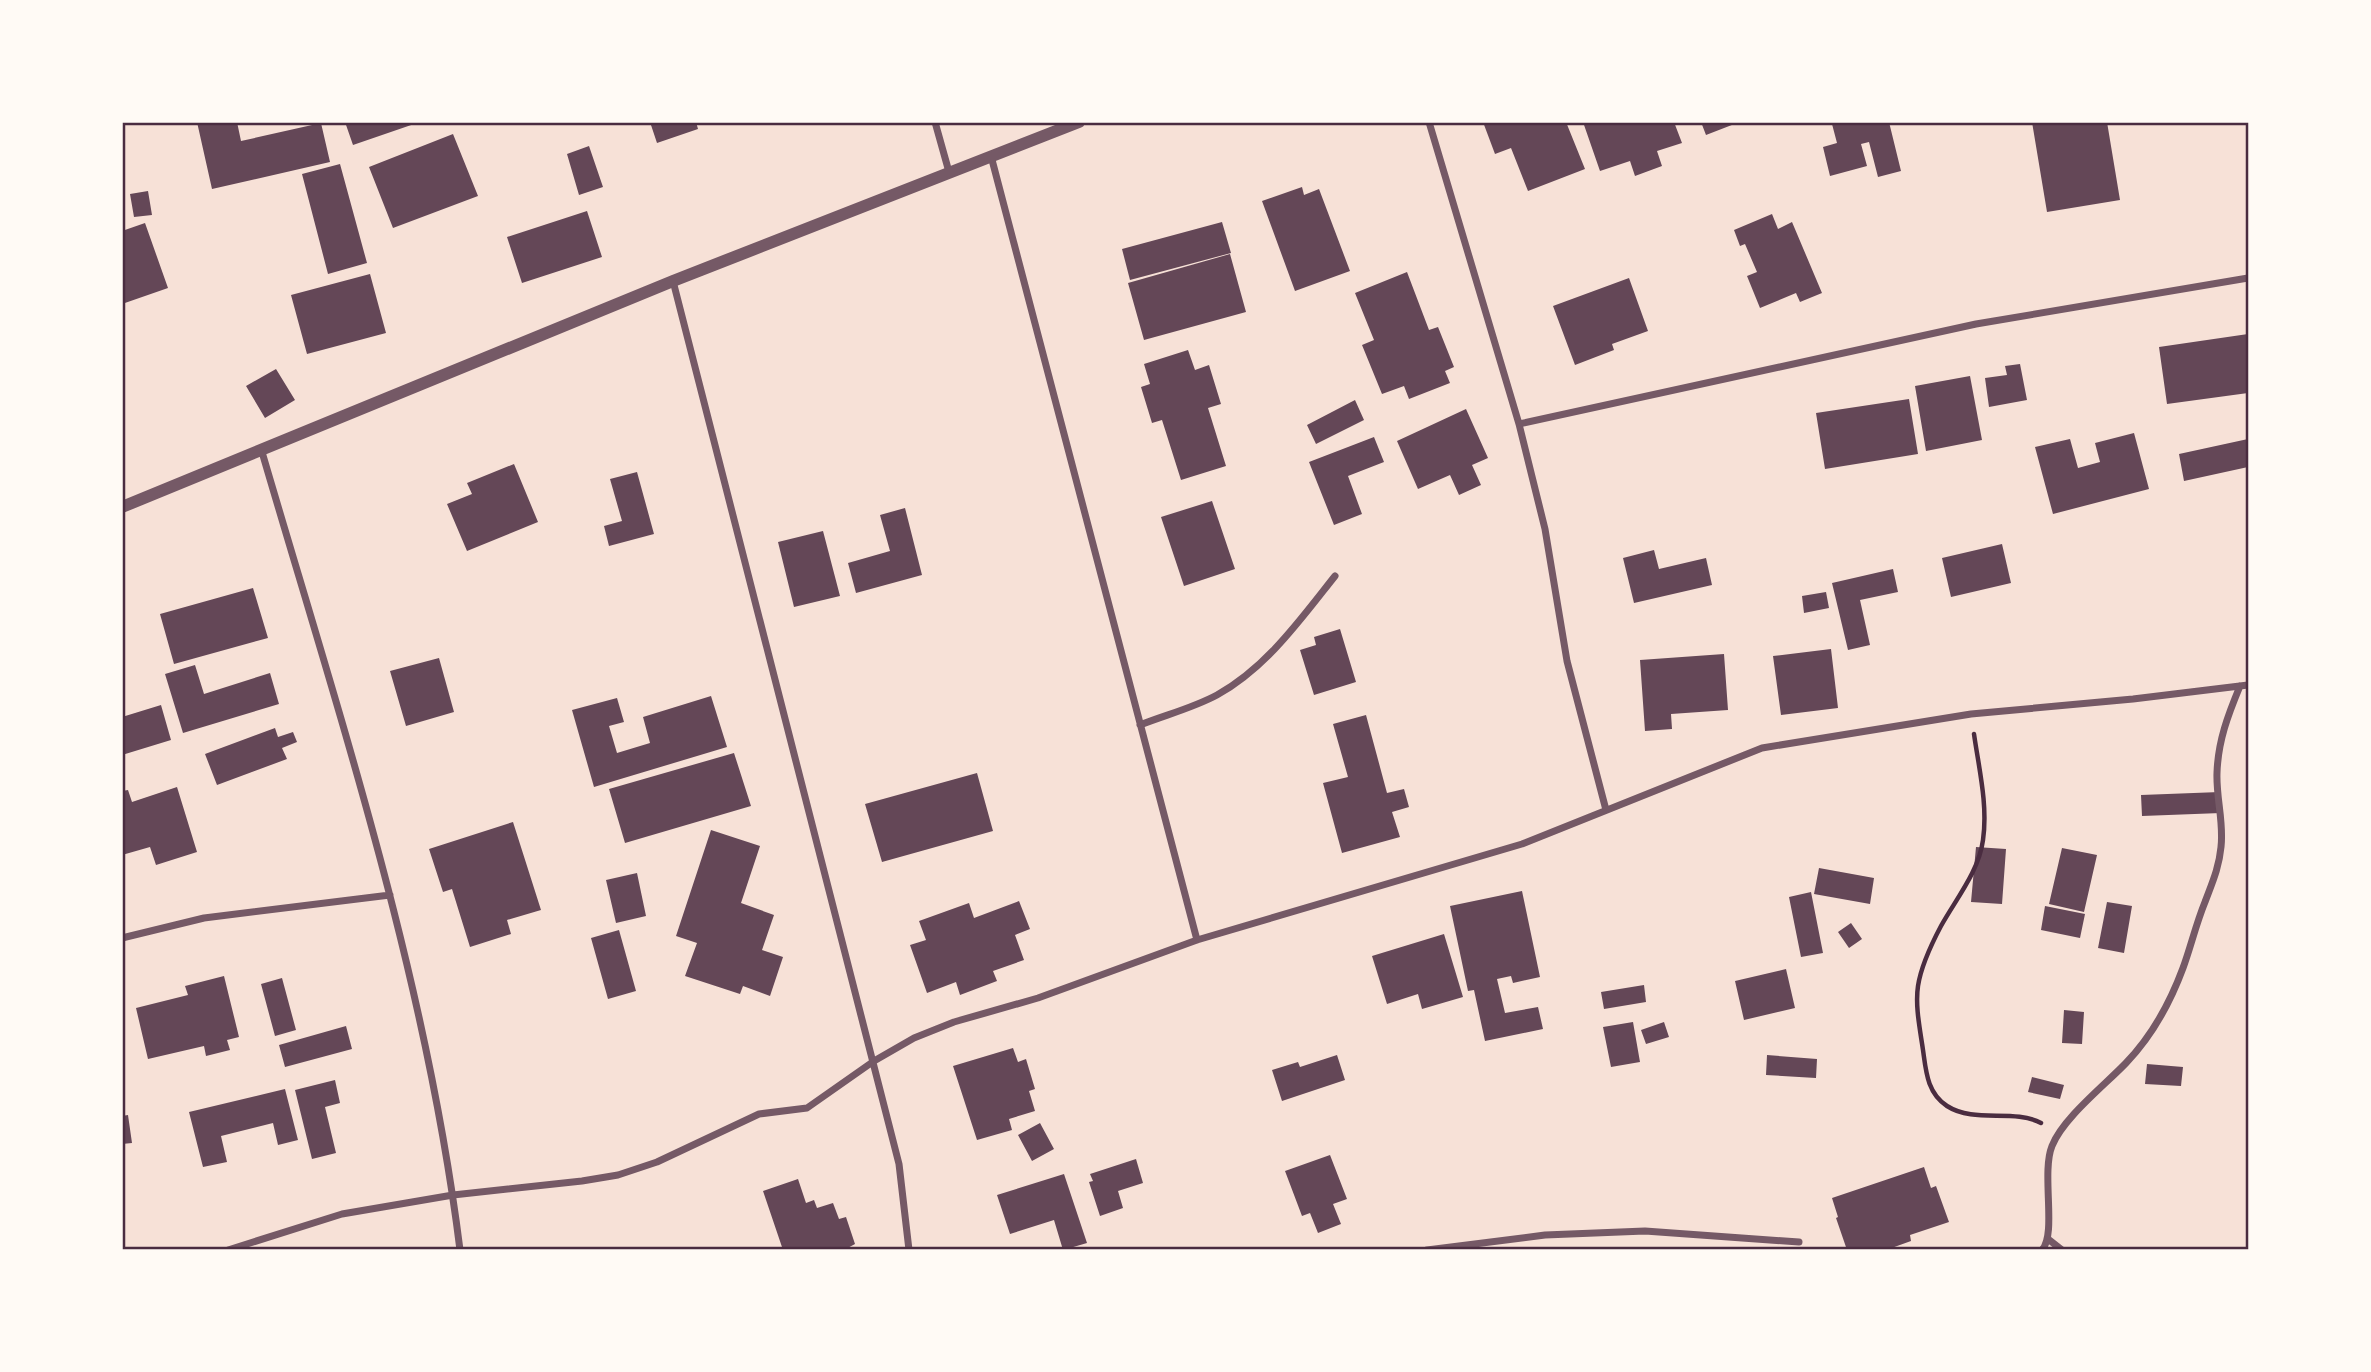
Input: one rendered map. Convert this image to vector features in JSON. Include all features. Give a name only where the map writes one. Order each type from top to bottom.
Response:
[{"type":"street","points":[[935,122],[949,172]]},
{"type":"street","points":[[122,507],[262,452],[673,281],[1079,122]]},
{"type":"street","points":[[1429,122],[1519,424],[1545,530],[1567,661],[1606,810]]},
{"type":"street","points":[[991,156],[1197,940]]},
{"type":"street","points":[[1519,424],[1976,324],[2249,278]]},
{"type":"street","points":[[673,281],[874,1061],[899,1164],[909,1250]]},
{"type":"street","points":[[262,452],[390,895],[420,1017],[453,1195],[460,1250]]},
{"type":"street","points":[[1140,725],[1214,696],[1241,680],[1268,659],[1335,576]]},
{"type":"street","points":[[228,1250],[342,1214],[453,1195],[618,1175],[657,1162],[759,1114],[807,1108],[874,1061],[914,1038],[954,1022],[1038,998],[1197,940],[1522,844],[1762,748],[1971,714],[2249,685]]},
{"type":"street","points":[[2042,1250],[2050,1234],[2047,1178],[2049,1155],[2056,1139],[2087,1101],[2128,1061],[2152,1032],[2182,969],[2218,872],[2222,828],[2217,774],[2220,746],[2223,727],[2240,686]]},
{"type":"street","points":[[122,938],[204,918],[390,895]]},
{"type":"street","points":[[1427,1250],[1545,1235],[1645,1231],[1799,1242]]},
{"type":"street","points":[[2048,1239],[2062,1250]]},
{"type":"path","points":[[1971,714],[1985,803],[1983,842],[1969,877],[1940,928],[1918,986],[1925,1073],[1933,1092],[1949,1107],[1984,1115],[2030,1118],[2045,1126],[2056,1139]]},
{"type":"building","points":[[197,122],[237,122],[241,141],[321,123],[330,162],[212,189]]},
{"type":"building","points":[[345,122],[417,122],[417,123],[353,145]]},
{"type":"building","points":[[650,122],[696,122],[698,129],[657,143]]},
{"type":"building","points":[[1483,122],[1566,122],[1585,169],[1528,191],[1511,148],[1495,154]]},
{"type":"building","points":[[1583,122],[1674,122],[1682,143],[1657,151],[1662,166],[1635,176],[1630,161],[1600,171]]},
{"type":"building","points":[[1701,122],[1737,122],[1737,123],[1706,135]]},
{"type":"building","points":[[1889,122],[1901,171],[1878,177],[1869,142],[1861,144],[1867,166],[1830,176],[1823,147],[1837,143],[1832,124]]},
{"type":"building","points":[[2032,122],[2107,122],[2120,200],[2047,212]]},
{"type":"building","points":[[453,134],[478,196],[393,228],[369,167]]},
{"type":"building","points":[[589,146],[603,187],[579,195],[567,154]]},
{"type":"building","points":[[340,164],[367,263],[328,274],[302,174]]},
{"type":"building","points":[[1302,187],[1304,195],[1319,189],[1350,271],[1295,291],[1262,201]]},
{"type":"building","points":[[148,191],[152,215],[134,217],[130,194]]},
{"type":"building","points":[[587,211],[602,257],[522,283],[507,237]]},
{"type":"building","points":[[1772,214],[1778,229],[1792,222],[1822,293],[1800,302],[1796,293],[1760,308],[1747,276],[1757,272],[1745,244],[1740,246],[1734,230]]},
{"type":"building","points":[[1222,222],[1231,253],[1130,280],[1122,249]]},
{"type":"building","points":[[145,223],[168,288],[122,304],[122,231]]},
{"type":"building","points":[[1230,254],[1246,312],[1144,340],[1128,283]]},
{"type":"building","points":[[1407,272],[1429,330],[1438,327],[1454,367],[1445,371],[1450,383],[1409,399],[1404,386],[1382,394],[1362,345],[1374,340],[1355,293]]},
{"type":"building","points":[[370,274],[386,333],[307,354],[291,295]]},
{"type":"building","points":[[1629,278],[1648,331],[1612,344],[1614,350],[1575,365],[1553,306]]},
{"type":"building","points":[[2248,334],[2248,393],[2167,404],[2159,347]]},
{"type":"building","points":[[1188,350],[1195,370],[1209,365],[1221,404],[1208,408],[1226,466],[1181,480],[1162,420],[1152,423],[1141,387],[1150,384],[1144,364]]},
{"type":"building","points":[[2020,364],[2027,400],[1989,407],[1985,378],[2007,375],[2005,366]]},
{"type":"building","points":[[276,369],[295,400],[265,418],[246,386]]},
{"type":"building","points":[[1970,376],[1982,440],[1926,451],[1915,386]]},
{"type":"building","points":[[1909,399],[1918,454],[1825,469],[1816,413]]},
{"type":"building","points":[[1355,400],[1364,420],[1316,444],[1307,425]]},
{"type":"building","points":[[1466,409],[1488,458],[1472,465],[1481,485],[1459,495],[1450,475],[1418,489],[1397,441]]},
{"type":"building","points":[[2134,433],[2149,489],[2053,514],[2035,447],[2070,439],[2078,468],[2100,462],[2095,443]]},
{"type":"building","points":[[1374,437],[1384,462],[1348,476],[1362,514],[1334,525],[1309,462]]},
{"type":"building","points":[[2248,439],[2248,467],[2184,481],[2179,454]]},
{"type":"building","points":[[514,464],[538,522],[467,551],[447,504],[472,494],[467,483]]},
{"type":"building","points":[[637,472],[654,534],[609,546],[604,526],[622,521],[610,479]]},
{"type":"building","points":[[1212,501],[1235,569],[1184,586],[1161,517]]},
{"type":"building","points":[[905,508],[922,575],[856,593],[848,563],[890,551],[880,515]]},
{"type":"building","points":[[823,531],[840,596],[794,607],[778,542]]},
{"type":"building","points":[[2002,544],[2011,583],[1951,597],[1942,558]]},
{"type":"building","points":[[1654,550],[1659,569],[1706,558],[1712,585],[1634,603],[1623,558]]},
{"type":"building","points":[[1893,569],[1898,592],[1860,600],[1870,645],[1848,650],[1832,583]]},
{"type":"building","points":[[253,588],[268,638],[174,664],[160,614]]},
{"type":"building","points":[[1826,592],[1829,608],[1804,613],[1802,596]]},
{"type":"building","points":[[1340,629],[1356,682],[1314,695],[1300,650],[1316,645],[1314,637]]},
{"type":"building","points":[[1831,649],[1838,708],[1781,715],[1773,656]]},
{"type":"building","points":[[1724,654],[1728,710],[1671,714],[1672,729],[1645,731],[1640,660]]},
{"type":"building","points":[[439,658],[454,712],[406,726],[390,671]]},
{"type":"building","points":[[195,665],[204,694],[270,673],[279,704],[183,733],[165,674]]},
{"type":"building","points":[[711,696],[727,747],[594,787],[572,710],[617,698],[624,722],[609,726],[617,753],[650,743],[643,717]]},
{"type":"building","points":[[161,705],[171,740],[122,755],[122,717]]},
{"type":"building","points":[[1366,715],[1387,793],[1404,789],[1409,807],[1392,812],[1400,837],[1342,853],[1323,783],[1348,777],[1333,724]]},
{"type":"building","points":[[275,728],[278,737],[293,732],[297,742],[282,748],[287,759],[217,785],[205,754]]},
{"type":"building","points":[[734,753],[751,806],[625,843],[609,789]]},
{"type":"building","points":[[977,773],[993,831],[882,862],[865,804]]},
{"type":"building","points":[[177,787],[197,852],[156,865],[150,847],[122,855],[122,791],[128,790],[132,802]]},
{"type":"building","points":[[2220,792],[2221,813],[2142,816],[2141,795]]},
{"type":"building","points":[[513,822],[541,910],[507,920],[511,934],[470,947],[452,889],[443,892],[429,849]]},
{"type":"building","points":[[711,830],[760,846],[741,903],[774,915],[762,950],[783,957],[770,996],[743,986],[740,994],[685,976],[697,943],[676,936]]},
{"type":"building","points":[[1976,847],[2006,849],[2002,904],[1971,902]]},
{"type":"building","points":[[2062,848],[2097,855],[2084,912],[2049,904]]},
{"type":"building","points":[[1819,868],[1874,878],[1870,904],[1814,894]]},
{"type":"building","points":[[637,873],[646,916],[616,923],[606,880]]},
{"type":"building","points":[[1522,891],[1540,977],[1513,983],[1511,976],[1497,979],[1505,1013],[1538,1007],[1543,1029],[1485,1041],[1474,990],[1468,991],[1450,906]]},
{"type":"building","points":[[1811,892],[1823,953],[1801,957],[1789,897]]},
{"type":"building","points":[[1019,901],[1030,929],[1015,935],[1024,960],[993,971],[997,981],[960,995],[956,982],[927,993],[910,945],[926,940],[919,921],[969,903],[974,918]]},
{"type":"building","points":[[2107,902],[2132,906],[2124,953],[2098,948]]},
{"type":"building","points":[[2045,906],[2085,914],[2080,938],[2041,930]]},
{"type":"building","points":[[1851,923],[1862,939],[1849,948],[1838,932]]},
{"type":"building","points":[[619,930],[636,991],[608,999],[591,938]]},
{"type":"building","points":[[1444,934],[1463,997],[1422,1009],[1418,994],[1387,1004],[1372,956]]},
{"type":"building","points":[[1786,969],[1795,1008],[1744,1020],[1735,981]]},
{"type":"building","points":[[224,976],[239,1037],[227,1040],[230,1050],[206,1056],[204,1046],[148,1059],[136,1008],[188,995],[185,986]]},
{"type":"building","points":[[282,978],[296,1030],[275,1036],[261,984]]},
{"type":"building","points":[[1644,985],[1646,1002],[1604,1009],[1601,992]]},
{"type":"building","points":[[2064,1010],[2084,1012],[2082,1044],[2062,1043]]},
{"type":"building","points":[[1633,1022],[1640,1062],[1611,1067],[1603,1027]]},
{"type":"building","points":[[1664,1022],[1669,1037],[1646,1044],[1641,1030]]},
{"type":"building","points":[[346,1026],[352,1049],[285,1067],[279,1045]]},
{"type":"building","points":[[1013,1048],[1018,1062],[1026,1059],[1035,1089],[1029,1091],[1035,1111],[1009,1119],[1012,1130],[977,1140],[953,1066]]},
{"type":"building","points":[[1337,1055],[1345,1080],[1282,1101],[1272,1070],[1298,1062],[1300,1067]]},
{"type":"building","points":[[1767,1055],[1817,1059],[1816,1078],[1766,1075]]},
{"type":"building","points":[[2147,1064],[2183,1067],[2181,1086],[2145,1084]]},
{"type":"building","points":[[2032,1077],[2064,1085],[2060,1099],[2028,1092]]},
{"type":"building","points":[[335,1080],[340,1103],[325,1107],[336,1153],[312,1159],[295,1090]]},
{"type":"building","points":[[285,1089],[298,1140],[278,1145],[273,1123],[221,1136],[227,1162],[203,1167],[189,1112]]},
{"type":"building","points":[[128,1115],[132,1143],[122,1144],[122,1116]]},
{"type":"building","points":[[1040,1123],[1054,1149],[1032,1161],[1018,1135]]},
{"type":"building","points":[[1330,1155],[1347,1199],[1333,1204],[1341,1224],[1318,1233],[1310,1213],[1302,1216],[1285,1171]]},
{"type":"building","points":[[1136,1159],[1143,1183],[1118,1191],[1123,1208],[1100,1216],[1089,1182],[1093,1181],[1090,1174]]},
{"type":"building","points":[[1924,1167],[1931,1188],[1936,1186],[1949,1222],[1910,1235],[1911,1241],[1886,1250],[1847,1250],[1832,1198]]},
{"type":"building","points":[[1064,1174],[1087,1243],[1063,1250],[1054,1220],[1010,1234],[997,1195]]},
{"type":"building","points":[[798,1179],[806,1203],[814,1200],[817,1208],[833,1203],[839,1219],[846,1217],[855,1244],[844,1250],[783,1250],[763,1191]]}]
